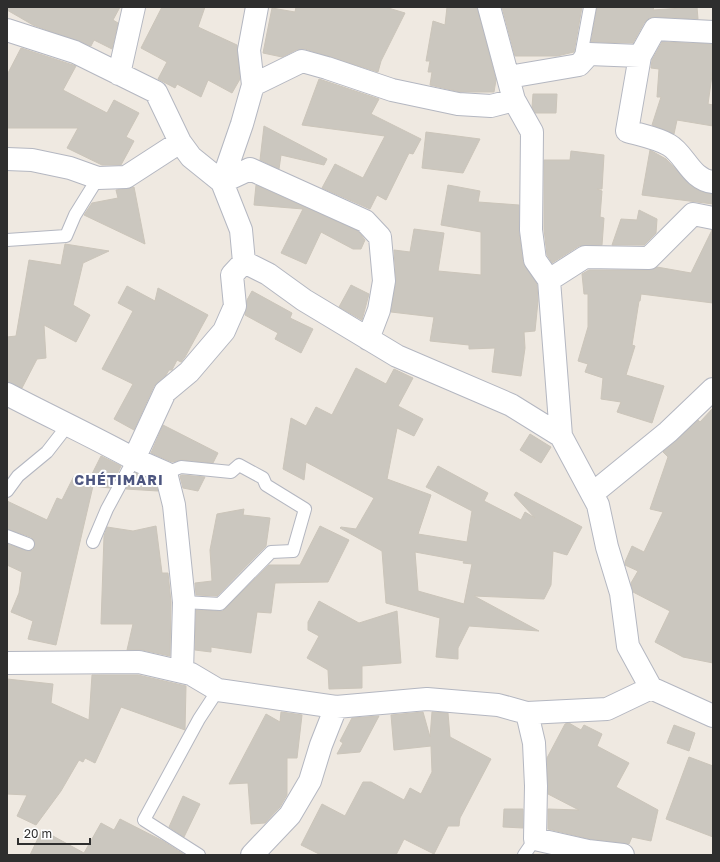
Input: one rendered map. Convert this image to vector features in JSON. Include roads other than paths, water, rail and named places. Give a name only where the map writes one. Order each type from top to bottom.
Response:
[{"type":"street","points":[[119,74],[134,7]]},
{"type":"street","points":[[222,182],[242,124],[253,85],[249,50],[257,7]]},
{"type":"street","points":[[489,7],[500,50],[509,76],[514,100],[532,132],[531,230],[535,260],[549,280],[561,436],[598,505],[607,547],[621,594],[628,646],[651,688],[713,716]]},
{"type":"street","points":[[713,32],[655,29],[640,56],[627,131],[669,145],[690,169],[705,181],[713,182]]},
{"type":"street","points":[[7,30],[75,52],[156,92],[180,142],[191,157],[222,182],[240,230],[244,262],[232,275],[235,306],[224,331],[189,372],[165,392],[134,459]]},
{"type":"street","points":[[509,76],[579,65],[589,54],[640,56]]},
{"type":"street","points":[[253,85],[302,61],[328,68],[392,90],[458,104],[491,106],[514,100]]},
{"type":"street","points":[[7,159],[32,160],[62,166],[98,178],[126,177],[180,142]]},
{"type":"street","points":[[222,182],[250,169],[365,221],[380,237],[384,282],[379,310],[368,339]]},
{"type":"street","points":[[549,280],[585,257],[649,258],[693,214],[713,218]]},
{"type":"street","points":[[244,262],[268,274],[304,300],[397,356],[511,405],[561,436]]},
{"type":"street","points":[[592,494],[668,432],[713,389]]},
{"type":"street","points":[[7,394],[68,425],[94,436],[134,459],[166,473],[174,505],[184,602],[182,672]]},
{"type":"street","points":[[7,663],[139,662],[191,674],[218,690],[336,707],[427,699],[498,705],[527,713],[607,709],[651,688]]},
{"type":"street","points":[[252,855],[290,816],[310,781],[321,745],[336,707]]},
{"type":"street","points":[[527,713],[534,743],[536,786],[530,847],[622,855]]},
{"type":"lane","points":[[579,65],[590,7]]},
{"type":"lane","points":[[7,240],[66,236],[75,214],[98,178]]},
{"type":"lane","points":[[7,491],[18,476],[47,452],[68,425]]},
{"type":"lane","points":[[93,542],[107,510],[134,459]]},
{"type":"lane","points":[[166,473],[181,467],[231,472],[240,465],[263,478],[266,485],[305,509],[293,551],[271,552],[220,604],[184,602]]},
{"type":"lane","points":[[7,536],[28,544]]},
{"type":"lane","points":[[199,855],[144,820],[199,719],[218,690]]},
{"type":"district","name":"CHÉTIMARI","points":[[119,480]]}]
